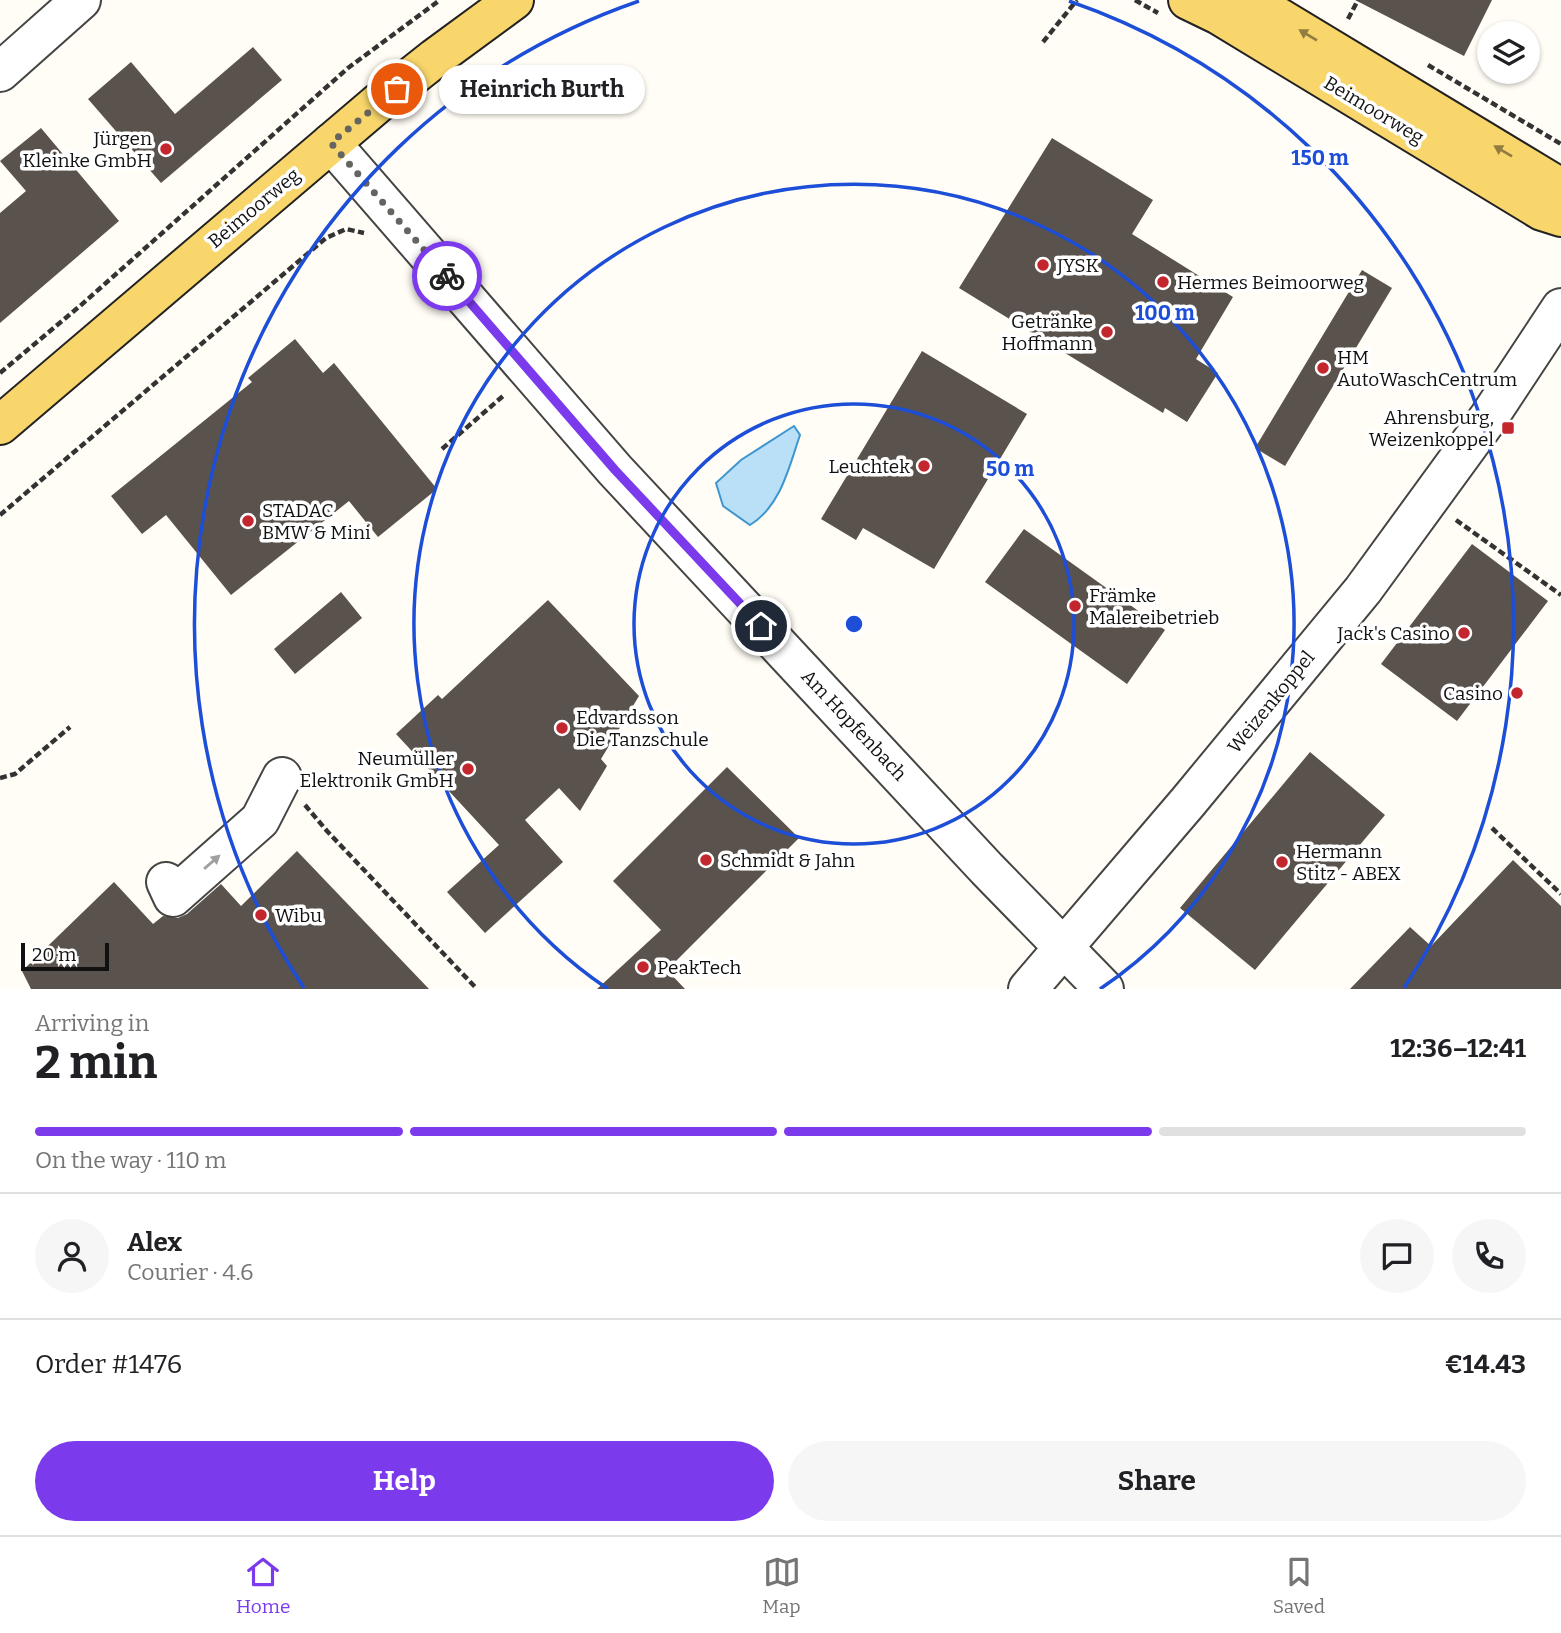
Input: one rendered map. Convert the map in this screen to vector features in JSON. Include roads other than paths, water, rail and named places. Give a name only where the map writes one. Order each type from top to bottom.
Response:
[{"type":"main road","name":"Beimoorweg","points":[[0,425],[331,143],[436,58],[514,0]]},
{"type":"main road","name":"Beimoorweg","points":[[1188,0],[1219,15],[1542,211],[1561,217]]},
{"type":"main road","name":"Beimoorweg","points":[[1250,0],[1561,188]]},
{"type":"street","points":[[0,72],[81,0]]},
{"type":"street","name":"Am Hopfenbach","points":[[331,143],[615,470],[1104,989]]},
{"type":"street","name":"Weizenkoppel","points":[[1028,989],[1245,734],[1363,590],[1489,417],[1561,308]]},
{"type":"street","points":[[166,882],[173,897],[260,820],[282,777]]},
{"type":"water","points":[[794,426],[800,435],[788,473],[777,497],[761,517],[750,525],[723,506],[716,483],[741,460]]},
{"type":"place","name":"Heinrich Burth","points":[[397,89]]},
{"type":"place","name":"Jürgen Kleinke GmbH","points":[[166,149]]},
{"type":"place","name":"JYSK","points":[[1043,265]]},
{"type":"place","name":"Hermes Beimoorweg","points":[[1163,282]]},
{"type":"place","name":"Getränke Hoffmann","points":[[1107,332]]},
{"type":"place","name":"HM AutoWaschCentrum","points":[[1323,368]]},
{"type":"place","name":"Ahrensburg, Weizenkoppel","points":[[1508,428]]},
{"type":"place","name":"Leuchtek","points":[[924,466]]},
{"type":"place","name":"STADAC BMW & Mini","points":[[248,521]]},
{"type":"place","name":"Främke Malereibetrieb","points":[[1075,606]]},
{"type":"place","name":"Jack's Casino","points":[[1464,633]]},
{"type":"place","name":"Casino","points":[[1517,693]]},
{"type":"place","name":"Edvardsson Die Tanzschule","points":[[562,728]]},
{"type":"place","name":"Neumüller Elektronik GmbH","points":[[468,769]]},
{"type":"place","name":"Schmidt & Jahn","points":[[706,860]]},
{"type":"place","name":"Hermann Stitz - ABEX","points":[[1282,862]]},
{"type":"place","name":"Wibu","points":[[261,915]]},
{"type":"place","name":"PeakTech","points":[[643,967]]}]
